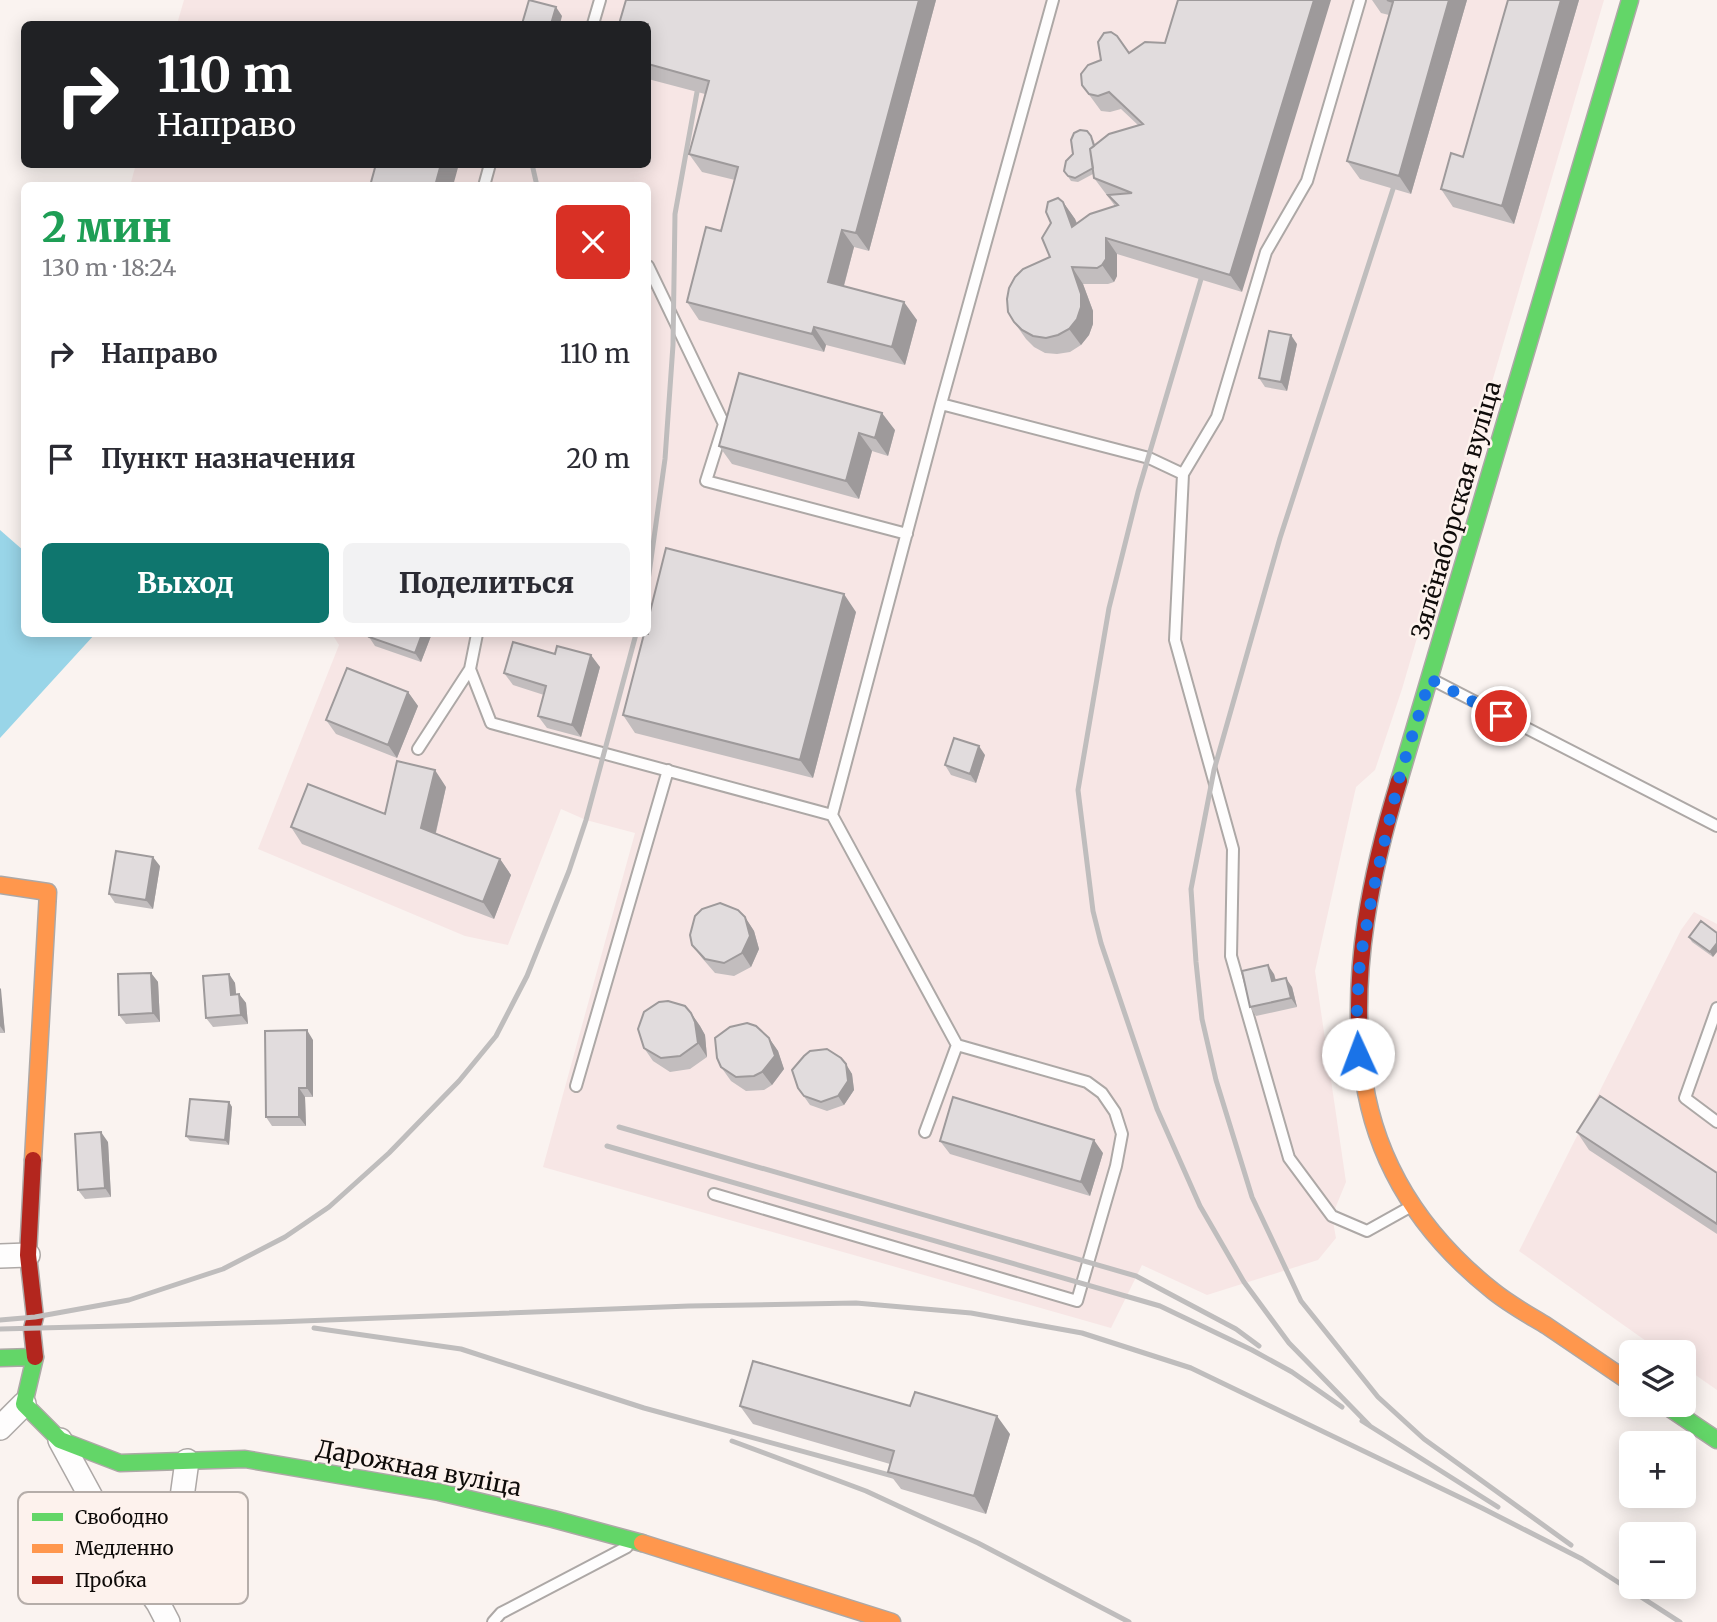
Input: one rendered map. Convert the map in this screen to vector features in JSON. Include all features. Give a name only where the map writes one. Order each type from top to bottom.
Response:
[{"type":"main road","name":"Зялёнаборская вуліца","points":[[1619,1375],[1488,1287],[1441,1240],[1412,1206],[1381,1149],[1367,1102],[1358,1054],[1357,1007],[1360,960],[1377,867],[1400,775],[1630,0]]},
{"type":"main road","points":[[0,885],[48,892],[27,1255],[35,1317],[32,1329],[35,1357],[24,1404]]},
{"type":"main road","points":[[0,1358],[35,1357]]},
{"type":"main road","name":"Дарожная вуліца","points":[[24,1404],[60,1440],[120,1463],[245,1459],[439,1492],[637,1542],[892,1622]]},
{"type":"main road","points":[[1683,1417],[1717,1440]]},
{"type":"street","points":[[0,1256],[27,1255]]},
{"type":"street","points":[[0,1428],[24,1404]]},
{"type":"street","points":[[60,1440],[88,1492]]},
{"type":"street","points":[[183,1492],[187,1461]]},
{"type":"lane","points":[[594,21],[600,0]]},
{"type":"lane","points":[[714,1195],[1077,1301],[1116,1166],[1122,1134],[1115,1112],[1102,1093],[1087,1082],[957,1045],[832,815],[941,404],[1053,0]]},
{"type":"lane","points":[[1360,0],[1307,181],[1266,252],[1217,418],[1182,474],[1175,640],[1233,849],[1231,956],[1289,1158],[1332,1216],[1367,1231],[1412,1206]]},
{"type":"lane","points":[[651,272],[724,424],[706,481],[907,534]]},
{"type":"lane","points":[[941,404],[1149,458],[1182,474]]},
{"type":"lane","points":[[418,749],[470,669],[477,637]]},
{"type":"lane","points":[[470,669],[491,723],[832,815]]},
{"type":"lane","points":[[1430,679],[1716,828]]},
{"type":"lane","points":[[576,1086],[668,770]]},
{"type":"lane","points":[[1717,1008],[1685,1098],[1717,1122]]},
{"type":"lane","points":[[925,1132],[957,1045]]},
{"type":"lane","points":[[493,1622],[501,1613],[637,1542]]},
{"type":"shaded area","points":[[184,0],[1604,0],[1402,689],[1375,770],[1356,787],[1315,971],[1346,1182],[1332,1216],[1336,1238],[1318,1260],[1207,1295],[1142,1265],[1111,1328],[543,1167],[635,833],[586,820],[561,809],[508,945],[465,936],[258,849],[339,645],[334,637],[651,637],[651,182],[131,182],[135,168],[651,168],[651,21],[178,21]]},
{"type":"shaded area","points":[[1694,912],[1717,924],[1717,1390],[1696,1375],[1696,1340],[1645,1340],[1519,1251],[1681,930]]},
{"type":"water","points":[[0,530],[21,548],[21,637],[92,637],[0,738]]},
{"type":"building","points":[[529,0],[556,7],[552,21],[523,21]]},
{"type":"building","points":[[626,0],[919,0],[856,233],[842,230],[828,282],[904,302],[892,347],[814,327],[812,334],[687,302],[706,227],[721,231],[738,167],[689,154],[709,81],[651,65],[651,21],[620,21]]},
{"type":"building","points":[[1178,0],[1314,0],[1230,275],[1106,238],[1106,259],[1102,265],[1097,268],[1072,267],[1081,294],[1077,319],[1069,329],[1058,335],[1046,338],[1033,336],[1014,322],[1008,312],[1007,299],[1009,288],[1023,269],[1050,257],[1042,238],[1051,223],[1046,212],[1048,202],[1058,198],[1063,202],[1072,227],[1090,214],[1118,205],[1108,195],[1132,193],[1094,178],[1090,149],[1109,134],[1143,124],[1109,92],[1098,96],[1089,94],[1082,85],[1081,74],[1088,65],[1101,60],[1098,42],[1104,33],[1111,32],[1117,36],[1129,53],[1145,42],[1165,43]]},
{"type":"building","points":[[1387,0],[1449,0],[1399,176],[1347,161],[1393,2]]},
{"type":"building","points":[[1508,0],[1561,0],[1502,206],[1441,189],[1451,153],[1463,157]]},
{"type":"building","points":[[1087,131],[1091,136],[1094,146],[1090,149],[1093,168],[1075,178],[1064,171],[1066,161],[1073,154],[1071,140],[1074,133]]},
{"type":"building","points":[[375,168],[440,168],[436,182],[371,182]]},
{"type":"building","points":[[1269,331],[1291,335],[1281,382],[1259,378]]},
{"type":"building","points":[[739,373],[882,413],[875,438],[859,433],[846,481],[719,446]]},
{"type":"building","points":[[666,548],[844,594],[800,760],[623,715],[643,637],[651,637],[651,608]]},
{"type":"building","points":[[369,637],[421,637],[415,653]]},
{"type":"building","points":[[513,642],[555,654],[557,646],[591,655],[572,725],[538,716],[546,686],[504,673]]},
{"type":"building","points":[[347,668],[408,692],[388,745],[326,720]]},
{"type":"building","points":[[954,738],[979,746],[970,774],[945,765]]},
{"type":"building","points":[[397,761],[435,770],[421,828],[500,859],[483,902],[291,827],[308,784],[385,814]]},
{"type":"building","points":[[116,851],[153,857],[146,900],[109,894]]},
{"type":"building","points":[[720,903],[738,910],[745,917],[750,936],[742,953],[724,963],[705,959],[692,945],[690,935],[695,916],[702,909]]},
{"type":"building","points":[[1701,921],[1717,933],[1717,943],[1710,952],[1689,937]]},
{"type":"building","points":[[1268,965],[1272,981],[1286,978],[1291,998],[1250,1007],[1242,971]]},
{"type":"building","points":[[151,973],[153,1013],[119,1015],[118,974]]},
{"type":"building","points":[[229,974],[231,995],[239,994],[241,1015],[206,1018],[203,976]]},
{"type":"building","points":[[668,1001],[685,1006],[691,1013],[698,1043],[680,1056],[661,1058],[644,1048],[638,1029],[644,1012],[659,1002]]},
{"type":"building","points":[[747,1023],[756,1026],[769,1038],[775,1056],[762,1072],[754,1076],[736,1077],[721,1067],[715,1038],[730,1027]]},
{"type":"building","points":[[307,1030],[307,1088],[299,1088],[299,1117],[266,1117],[265,1031]]},
{"type":"building","points":[[827,1049],[846,1064],[848,1081],[838,1096],[821,1102],[804,1096],[792,1070],[810,1051]]},
{"type":"building","points":[[1600,1096],[1717,1173],[1717,1224],[1577,1132]]},
{"type":"building","points":[[953,1097],[1094,1140],[1081,1182],[940,1141]]},
{"type":"building","points":[[190,1099],[229,1102],[225,1140],[186,1136]]},
{"type":"building","points":[[101,1132],[105,1188],[78,1190],[75,1134]]},
{"type":"building","points":[[753,1361],[910,1406],[915,1392],[997,1416],[974,1496],[888,1472],[894,1451],[740,1406]]},
{"type":"railway","points":[[651,559],[665,459],[673,345],[675,214],[697,92]]},
{"type":"railway","points":[[533,168],[536,182]]},
{"type":"railway","points":[[1393,189],[1280,538],[1214,770],[1191,889],[1202,1019],[1216,1080],[1252,1197],[1301,1301],[1378,1397],[1424,1439],[1571,1545]]},
{"type":"railway","points":[[1201,279],[1138,492],[1109,608],[1078,790],[1093,911],[1101,943],[1157,1109],[1200,1206],[1244,1282],[1289,1343],[1370,1426]]},
{"type":"railway","points":[[0,1320],[35,1317],[129,1300],[223,1269],[285,1237],[329,1207],[389,1153],[459,1081],[496,1036],[527,976],[569,871],[586,820],[635,637]]},
{"type":"railway","points":[[619,1127],[1136,1276],[1236,1329],[1259,1346]]},
{"type":"railway","points":[[607,1146],[1160,1306],[1292,1372],[1342,1407]]},
{"type":"railway","points":[[0,1329],[856,1303],[971,1313],[1082,1333],[1191,1368],[1582,1559],[1680,1622]]},
{"type":"railway","points":[[314,1328],[461,1349],[644,1408],[904,1479]]},
{"type":"railway","points":[[1362,1421],[1498,1507]]},
{"type":"railway","points":[[732,1441],[866,1491],[978,1543],[1129,1622]]},
{"type":"traffic: fast","points":[[1399,781],[1630,0]]},
{"type":"traffic: fast","points":[[0,1358],[35,1357],[24,1404],[60,1440],[120,1463],[245,1459],[439,1492],[642,1543]]},
{"type":"traffic: fast","points":[[1683,1417],[1717,1440]]},
{"type":"traffic: slow","points":[[0,885],[48,892],[33,1160]]},
{"type":"traffic: slow","points":[[1362,1065],[1376,1131],[1404,1191],[1422,1219],[1443,1244],[1499,1296],[1619,1375]]},
{"type":"traffic: slow","points":[[642,1543],[892,1622]]},
{"type":"traffic: jam","points":[[1362,1065],[1359,1029],[1361,957],[1372,886],[1399,781]]},
{"type":"traffic: jam","points":[[33,1160],[28,1255],[35,1317],[32,1329],[35,1357]]},
{"type":"route","points":[[1358,1054],[1360,960],[1377,867],[1400,775],[1430,679],[1501,716]]}]
